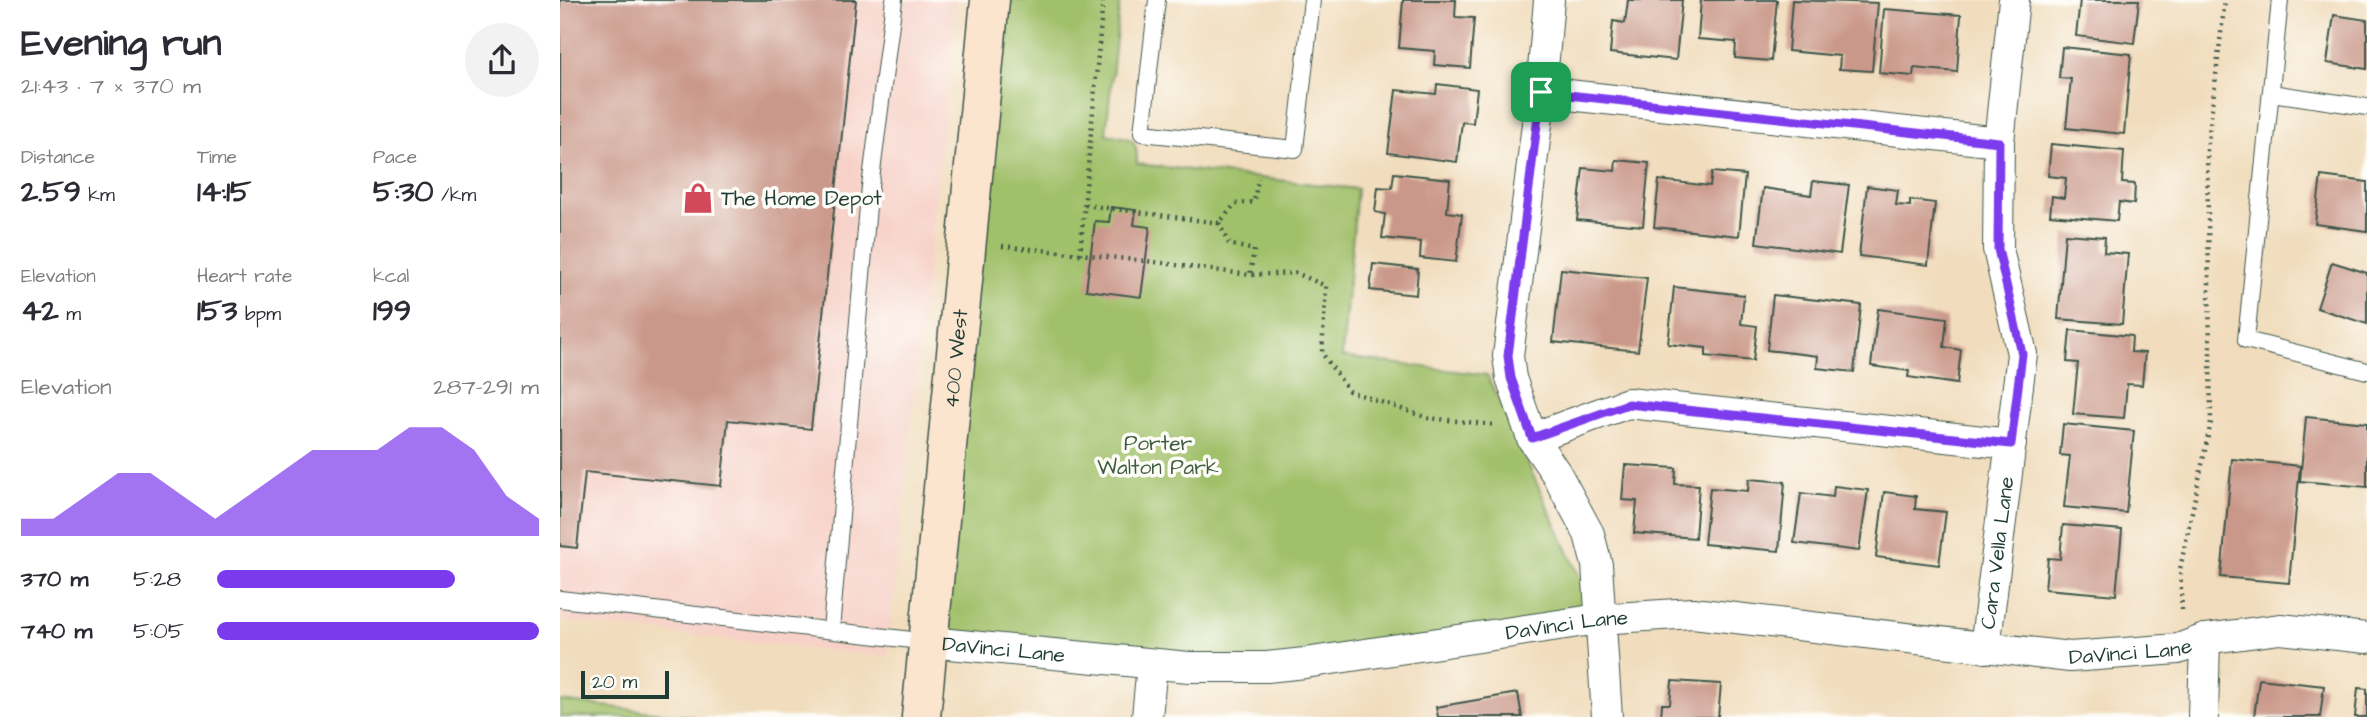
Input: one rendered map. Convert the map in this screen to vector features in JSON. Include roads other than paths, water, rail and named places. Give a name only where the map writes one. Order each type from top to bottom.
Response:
[{"type":"main road","name":"400 West","points":[[921,717],[990,0]]},
{"type":"street","points":[[1549,0],[1541,92],[1508,356],[1511,378],[1532,438],[1556,473],[1590,534],[1597,565],[1607,717]]},
{"type":"street","name":"Cara Vella Lane","points":[[1985,648],[2022,354],[1998,249],[1999,142],[2014,0]]},
{"type":"street","points":[[1541,92],[1999,142]]},
{"type":"street","points":[[1532,438],[1628,404],[2011,444]]},
{"type":"street","name":"DaVinci Lane","points":[[929,642],[1152,664],[1224,668],[1280,666],[1599,619],[1693,613],[2070,657],[2178,649],[2205,639],[2280,629],[2367,638]]},
{"type":"street","points":[[2203,717],[2205,639]]},
{"type":"street","points":[[1147,717],[1152,664]]},
{"type":"lane","points":[[831,630],[869,195],[894,0]]},
{"type":"lane","points":[[1157,0],[1142,133],[1295,149],[1312,0]]},
{"type":"lane","points":[[2280,0],[2246,340],[2367,371]]},
{"type":"lane","points":[[2271,93],[2367,107]]},
{"type":"lane","points":[[560,599],[929,642]]},
{"type":"place","name":"The Home Depot","points":[[698,198]]},
{"type":"park label","name":"Porter Walton Park","points":[[1158,455]]}]
